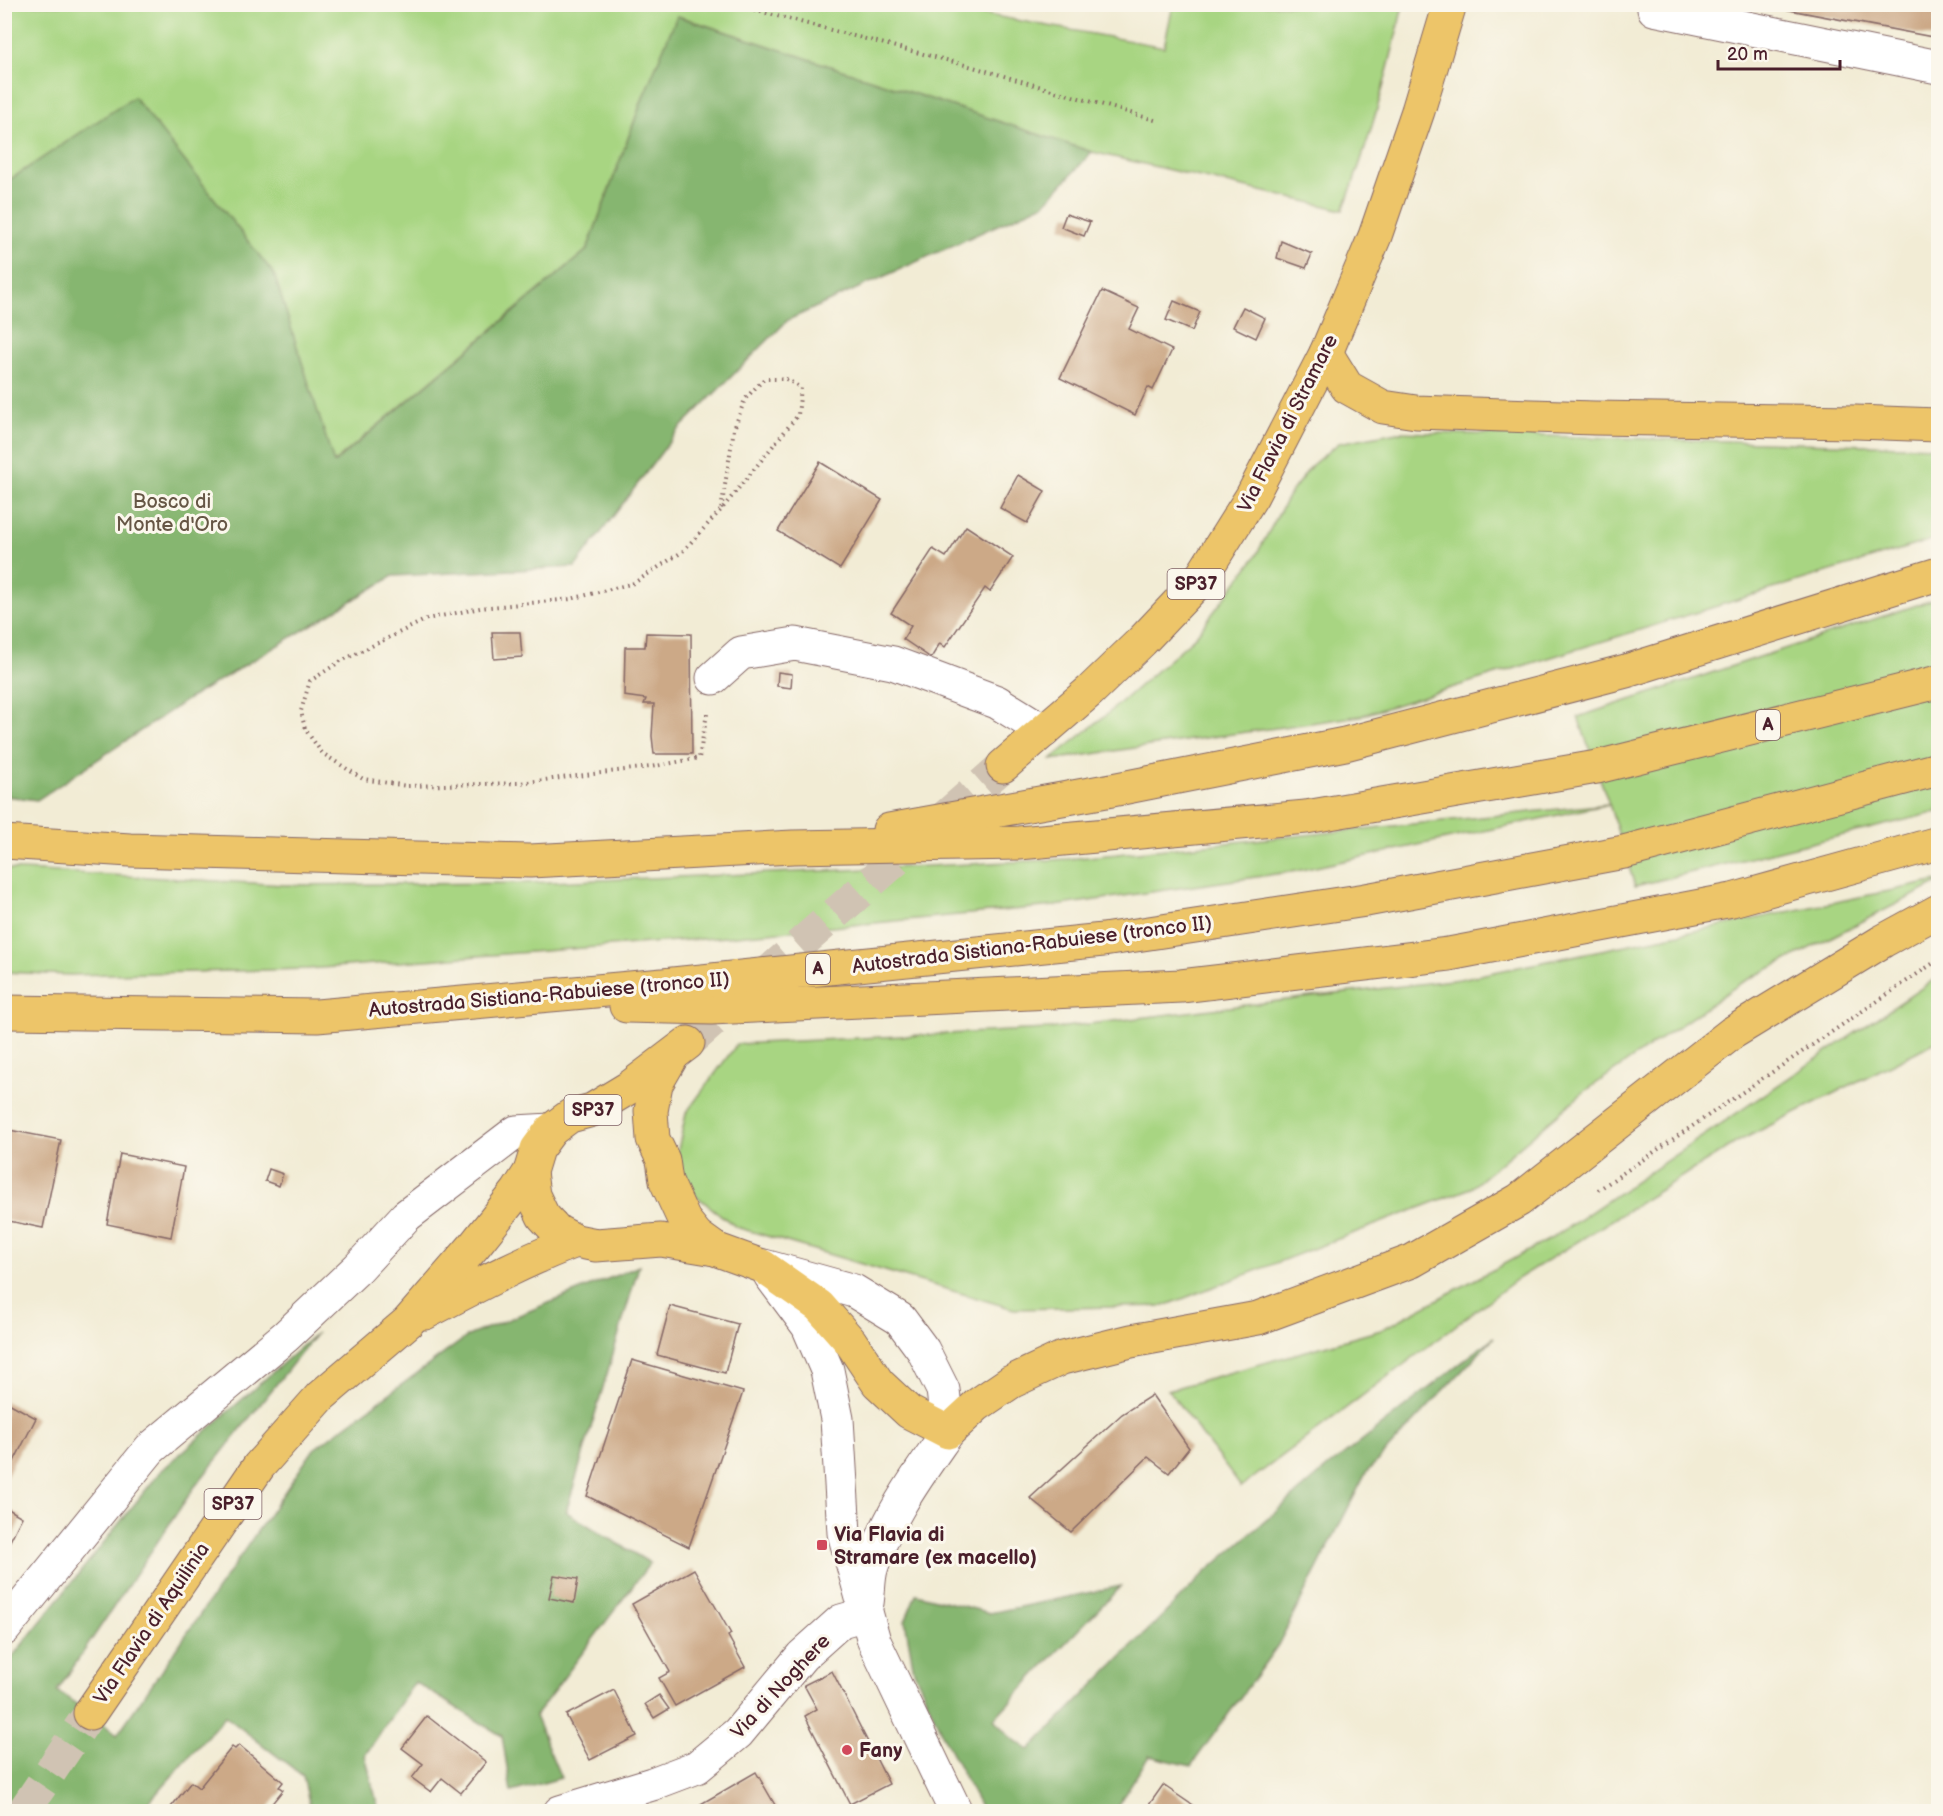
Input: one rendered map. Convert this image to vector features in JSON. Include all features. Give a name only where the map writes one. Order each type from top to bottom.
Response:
[{"type":"main road","name":"Via Flavia di Stramare","points":[[1003,766],[1090,691],[1198,582],[1252,496],[1326,353],[1375,236],[1418,111],[1450,4]]},
{"type":"main road","points":[[1326,353],[1347,387],[1383,407],[1416,412],[1938,425]]},
{"type":"main road","points":[[793,847],[1112,790],[1345,744],[1626,671],[1938,574]]},
{"type":"main road","name":"A","points":[[4,842],[130,850],[530,861],[793,847],[1018,843],[1306,817],[1597,767],[1938,682]]},
{"type":"main road","name":"Autostrada Sistiana-Rabuiese (tronco II)","points":[[4,1012],[317,1016],[663,985],[1103,940],[1366,900],[1624,852],[1938,769]]},
{"type":"main road","points":[[463,1002],[711,1008],[1181,986],[1449,954],[1732,900],[1938,843]]},
{"type":"main road","points":[[617,1242],[662,1240],[715,1250],[762,1266],[819,1306],[850,1341],[878,1383],[909,1412],[948,1432],[976,1405],[1002,1388],[1062,1358],[1131,1341],[1258,1318],[1412,1261],[1519,1200],[1732,1033],[1938,911]]},
{"type":"main road","name":"SP37","points":[[592,1110],[616,1113],[637,1122],[653,1139],[663,1160],[666,1181],[662,1201],[651,1219],[636,1234],[617,1242],[596,1245],[576,1241],[557,1231],[543,1216],[533,1195],[530,1172],[537,1149],[550,1130],[570,1116],[592,1110],[630,1087],[680,1050],[656,1083],[651,1111],[653,1139]]},
{"type":"main road","name":"Via Flavia di Aquilinia","points":[[90,1713],[259,1466],[321,1396],[408,1322],[481,1237],[530,1172]]},
{"type":"main road","points":[[666,1181],[684,1220],[715,1250]]},
{"type":"main road","name":"Via Flavia di Aquilinia","points":[[408,1322],[498,1274],[576,1241]]},
{"type":"street","points":[[1654,9],[1938,67]]},
{"type":"street","points":[[713,678],[741,653],[795,644],[893,663],[997,702],[1044,731]]},
{"type":"street","points":[[4,1629],[150,1449],[286,1336],[358,1268],[406,1216],[516,1132],[550,1130]]},
{"type":"street","points":[[762,1266],[854,1291],[900,1319],[923,1350],[943,1390],[948,1432],[912,1485],[887,1528],[871,1568],[866,1614]]},
{"type":"street","points":[[762,1266],[808,1326],[827,1370],[837,1419],[844,1533],[866,1614],[874,1641],[956,1812]]},
{"type":"street","name":"Via di Noghere","points":[[560,1812],[652,1784],[697,1767],[738,1734],[802,1656],[841,1621],[866,1614]]},
{"type":"path","points":[[731,4],[974,67],[1158,121]]},
{"type":"path","points":[[713,678],[699,758],[650,767],[520,783],[407,786],[363,779],[322,753],[305,729],[301,711],[310,681],[341,661],[427,619],[480,608],[571,599],[634,583],[682,552],[721,510],[798,415],[801,388],[786,379],[764,379],[745,399],[734,429],[721,510]]},
{"type":"green space","points":[[967,4],[966,11],[1164,47],[1173,5],[1403,5],[1377,109],[1343,210],[1092,152],[678,16],[644,95],[587,250],[333,463],[134,98],[5,183],[5,5]]},
{"type":"green space","name":"Bosco di Monte d'Oro","points":[[677,16],[1092,152],[1044,204],[788,320],[679,429],[575,567],[393,576],[190,698],[37,800],[5,796],[5,183],[134,97],[274,274],[334,463],[587,250],[644,95]]},
{"type":"green space","points":[[1397,432],[1938,447],[1938,538],[1360,716],[1050,760],[1105,716],[1194,638],[1254,559],[1289,495],[1312,465],[1339,443]]},
{"type":"green space","points":[[1938,598],[1938,812],[1635,886],[1578,717]]},
{"type":"green space","points":[[1609,804],[1297,871],[1054,906],[715,938],[308,969],[70,975],[5,972],[5,869],[284,885],[525,883],[847,870],[1068,859]]},
{"type":"green space","points":[[1938,881],[1741,983],[1584,1092],[1471,1188],[1164,1306],[1014,1309],[736,1227],[690,1191],[676,1159],[686,1113],[737,1044],[1048,1029],[1460,979]]},
{"type":"green space","points":[[1938,977],[1938,1041],[1737,1142],[1516,1280],[1241,1487],[1168,1390],[1381,1330],[1552,1238]]},
{"type":"green space","points":[[639,1266],[566,1512],[650,1563],[535,1716],[561,1778],[511,1792],[502,1736],[415,1682],[365,1755],[379,1811],[311,1811],[303,1776],[225,1716],[141,1811],[5,1812],[5,1666],[161,1471],[317,1333],[193,1489],[57,1691],[117,1735],[314,1449],[468,1336]]},
{"type":"green space","points":[[1494,1337],[1366,1473],[1278,1645],[1191,1766],[1149,1756],[1114,1811],[982,1811],[944,1738],[914,1671],[905,1621],[916,1594],[990,1613],[1121,1586],[994,1719],[1009,1736],[1029,1750],[1208,1570],[1328,1467]]},
{"type":"building","points":[[1769,4],[1938,4],[1938,38],[1769,6]]},
{"type":"building","points":[[1066,214],[1090,222],[1084,236],[1061,227]]},
{"type":"building","points":[[1281,241],[1312,254],[1306,268],[1277,258]]},
{"type":"building","points":[[1102,291],[1139,308],[1129,329],[1172,350],[1153,390],[1148,387],[1135,415],[1060,378]]},
{"type":"building","points":[[1174,301],[1200,312],[1192,331],[1166,320]]},
{"type":"building","points":[[1243,307],[1265,318],[1256,338],[1233,327]]},
{"type":"building","points":[[820,462],[882,500],[840,569],[778,531]]},
{"type":"building","points":[[1018,475],[1045,491],[1027,523],[1000,508]]},
{"type":"building","points":[[966,526],[1013,557],[990,592],[985,588],[945,647],[940,643],[931,658],[903,639],[911,626],[891,613],[933,549],[946,557]]},
{"type":"building","points":[[492,632],[520,632],[522,657],[494,659]]},
{"type":"building","points":[[646,633],[691,634],[692,754],[654,754],[652,736],[654,704],[644,704],[646,699],[624,696],[625,647],[645,647]]},
{"type":"building","points":[[778,672],[792,674],[791,688],[777,686]]},
{"type":"building","points":[[4,1129],[61,1140],[43,1228],[4,1220]]},
{"type":"building","points":[[120,1154],[184,1167],[171,1237],[107,1224]]},
{"type":"building","points":[[269,1169],[283,1174],[279,1186],[265,1181]]},
{"type":"building","points":[[670,1306],[738,1324],[725,1373],[657,1355]]},
{"type":"building","points":[[632,1360],[743,1392],[689,1547],[587,1496]]},
{"type":"building","points":[[1152,1395],[1189,1448],[1169,1473],[1148,1457],[1071,1532],[1030,1498],[1122,1414]]},
{"type":"building","points":[[5,1401],[36,1418],[5,1479]]},
{"type":"building","points":[[5,1507],[22,1517],[5,1551]]},
{"type":"building","points":[[694,1569],[731,1634],[728,1636],[745,1667],[675,1706],[659,1678],[670,1672],[632,1604]]},
{"type":"building","points":[[554,1575],[578,1579],[574,1603],[549,1598]]},
{"type":"building","name":"Fany","points":[[832,1671],[889,1784],[850,1804],[805,1716],[817,1709],[804,1685]]},
{"type":"building","points":[[614,1690],[637,1736],[590,1760],[566,1715]]},
{"type":"building","points":[[659,1695],[669,1709],[654,1718],[645,1704]]},
{"type":"building","points":[[427,1716],[486,1762],[461,1793],[442,1778],[431,1792],[412,1778],[423,1764],[402,1748]]},
{"type":"building","points":[[239,1745],[283,1782],[279,1787],[283,1790],[265,1812],[167,1812],[191,1782],[199,1788],[232,1747],[235,1749]]},
{"type":"building","points":[[756,1772],[779,1812],[687,1812]]},
{"type":"building","points":[[1163,1785],[1195,1807],[1191,1812],[1144,1812]]},
{"type":"tunnel","points":[[688,1043],[1003,766]]},
{"type":"tunnel","points":[[23,1812],[90,1713]]},
{"type":"place","name":"Via Flavia di Stramare (ex macello)","points":[[822,1545]]},
{"type":"place","name":"Fany","points":[[847,1750]]}]
